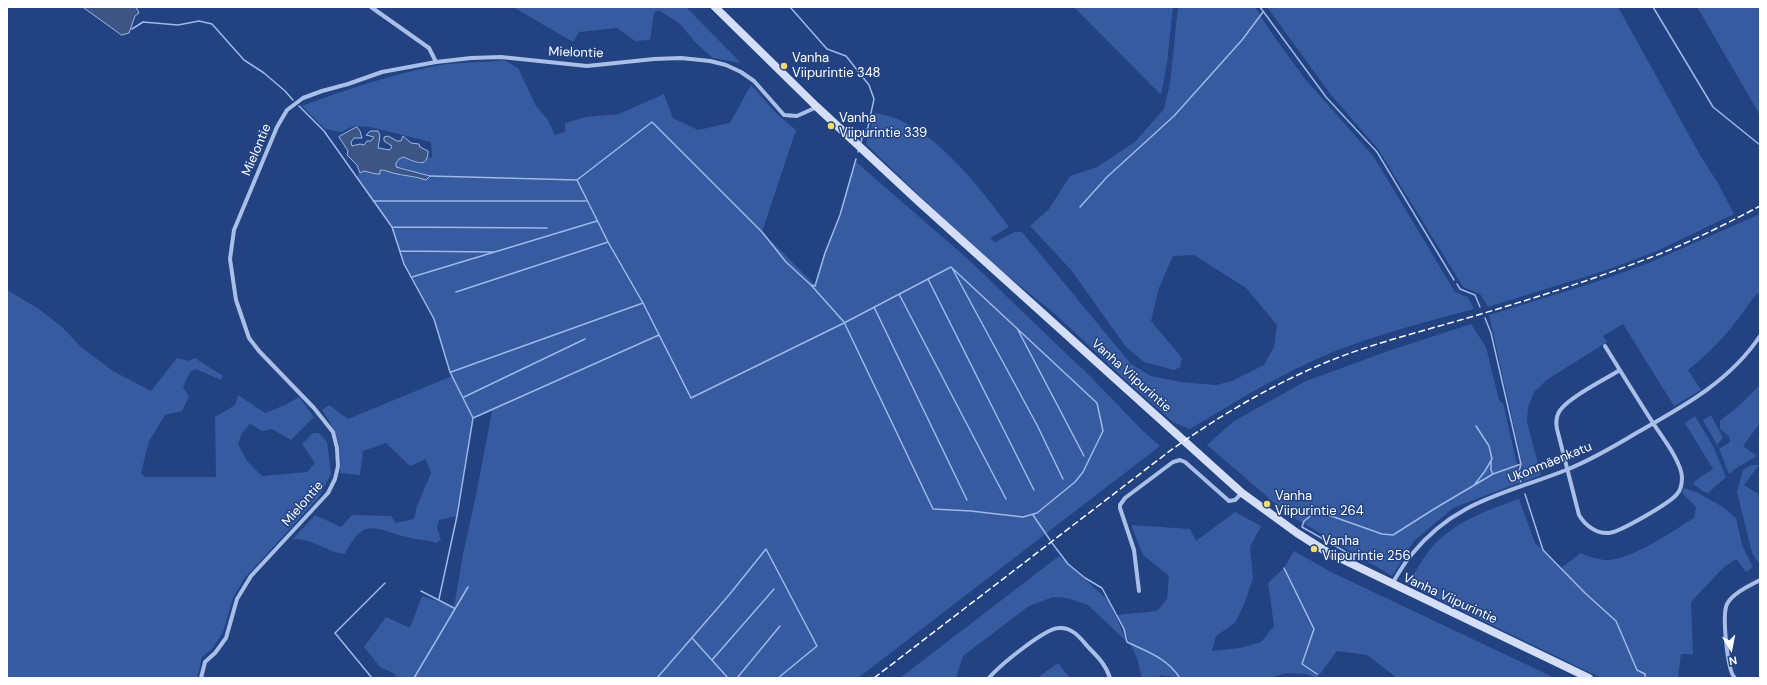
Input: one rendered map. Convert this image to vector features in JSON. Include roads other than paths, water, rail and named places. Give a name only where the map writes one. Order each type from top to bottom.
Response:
[{"type":"street","points":[[371,7],[429,48],[436,62]]},
{"type":"street","name":"Vanha Viipurintie","points":[[715,7],[817,107],[934,215],[1242,493],[1326,552],[1580,676],[1589,678]]},
{"type":"street","name":"Mielontie","points":[[201,678],[204,662],[215,653],[226,638],[237,599],[243,587],[251,576],[328,493],[335,479],[338,466],[337,448],[333,432],[314,408],[259,351],[249,338],[236,300],[232,275],[230,259],[234,230],[277,127],[287,110],[303,98],[382,72],[436,62],[471,58],[501,57],[587,66],[654,59],[681,58],[710,61],[726,65],[741,72],[754,81],[784,115],[797,116],[817,107]]},
{"type":"street","name":"Ukonmäenkatu","points":[[1392,584],[1411,554],[1442,524],[1472,504],[1567,470],[1600,454],[1653,424],[1712,387],[1739,363],[1760,336]]},
{"type":"street","points":[[1605,346],[1620,370],[1653,424],[1680,467],[1682,477],[1678,494],[1670,501],[1623,529],[1609,533],[1592,529],[1584,523],[1579,515],[1557,429],[1558,413],[1569,401],[1620,370]]},
{"type":"street","points":[[1139,591],[1134,550],[1120,508],[1120,505],[1125,498],[1173,462],[1180,460],[1185,462],[1229,501],[1234,500],[1242,493]]},
{"type":"street","points":[[1735,678],[1729,666],[1726,622],[1727,604],[1735,595],[1760,580]]},
{"type":"street","points":[[989,678],[996,670],[1046,632],[1060,628],[1074,632],[1106,666],[1110,678]]},
{"type":"waterway","points":[[790,7],[827,49],[846,56],[869,85],[874,99],[868,127],[865,135],[863,134],[861,142]]},
{"type":"waterway","points":[[1260,7],[1326,97],[1377,152],[1454,280]]},
{"type":"waterway","points":[[1653,7],[1713,107],[1760,145]]},
{"type":"waterway","points":[[1080,207],[1107,177],[1174,116],[1242,40],[1263,12]]},
{"type":"waterway","points":[[132,29],[143,22],[178,25],[199,21],[212,24],[244,60],[264,73],[293,100]]},
{"type":"waterway","points":[[299,106],[324,131],[392,227],[404,264],[434,319],[450,372],[473,418],[457,516],[439,599]]},
{"type":"waterway","points":[[430,176],[577,180],[652,122],[762,232],[786,262],[811,285],[844,322],[933,509],[971,511],[1023,517],[1037,513],[1075,482],[1083,472],[1103,431],[1097,403],[951,267]]},
{"type":"waterway","points":[[811,285],[815,286],[825,253],[840,215],[856,159]]},
{"type":"waterway","points":[[577,180],[608,242],[643,303],[691,398],[844,323],[951,267]]},
{"type":"waterway","points":[[373,201],[586,201]]},
{"type":"waterway","points":[[412,277],[597,221]]},
{"type":"waterway","points":[[392,227],[547,228]]},
{"type":"waterway","points":[[456,292],[608,242]]},
{"type":"waterway","points":[[400,251],[495,252]]},
{"type":"waterway","points":[[952,268],[1037,425],[1063,479]]},
{"type":"waterway","points":[[928,279],[1034,490]]},
{"type":"waterway","points":[[1457,284],[1460,289],[1475,295],[1480,307]]},
{"type":"waterway","points":[[899,294],[1006,499]]},
{"type":"waterway","points":[[451,372],[643,303]]},
{"type":"waterway","points":[[874,307],[967,500]]},
{"type":"waterway","points":[[1485,318],[1491,333],[1521,464],[1518,475],[1521,482]]},
{"type":"waterway","points":[[1018,330],[1084,456]]},
{"type":"waterway","points":[[473,418],[659,335]]},
{"type":"waterway","points":[[464,397],[585,339]]},
{"type":"waterway","points":[[1475,484],[1492,459],[1489,446],[1476,426]]},
{"type":"waterway","points":[[1491,461],[1491,470],[1493,474]]},
{"type":"waterway","points":[[1364,558],[1346,552],[1302,527],[1304,521],[1317,511],[1382,534],[1393,535],[1493,474],[1521,464]]},
{"type":"waterway","points":[[1525,494],[1543,550],[1585,593],[1616,621],[1637,670],[1645,674],[1645,678]]},
{"type":"waterway","points":[[1033,515],[1050,540]]},
{"type":"waterway","points":[[1052,543],[1068,564],[1085,578],[1102,588],[1124,629],[1127,642],[1163,660],[1180,678]]},
{"type":"waterway","points":[[657,678],[729,595],[766,549],[817,646],[778,678]]},
{"type":"waterway","points":[[1284,568],[1314,629],[1302,664],[1317,674]]},
{"type":"waterway","points":[[372,678],[335,633],[385,583]]},
{"type":"waterway","points":[[414,678],[468,587]]},
{"type":"waterway","points":[[712,660],[774,589]]},
{"type":"waterway","points":[[421,591],[454,608]]},
{"type":"waterway","points":[[737,678],[780,626]]},
{"type":"waterway","points":[[692,638],[728,678]]},
{"type":"railway","points":[[874,678],[1171,450],[1222,416],[1258,395],[1333,359],[1396,338],[1524,301],[1663,253],[1760,206]]},
{"type":"place","name":"Vanha Viipurintie 348","points":[[784,66]]},
{"type":"place","name":"Vanha Viipurintie 339","points":[[831,126]]},
{"type":"place","name":"Vanha Viipurintie 264","points":[[1267,504]]},
{"type":"place","name":"Vanha Viipurintie 256","points":[[1314,549]]}]
